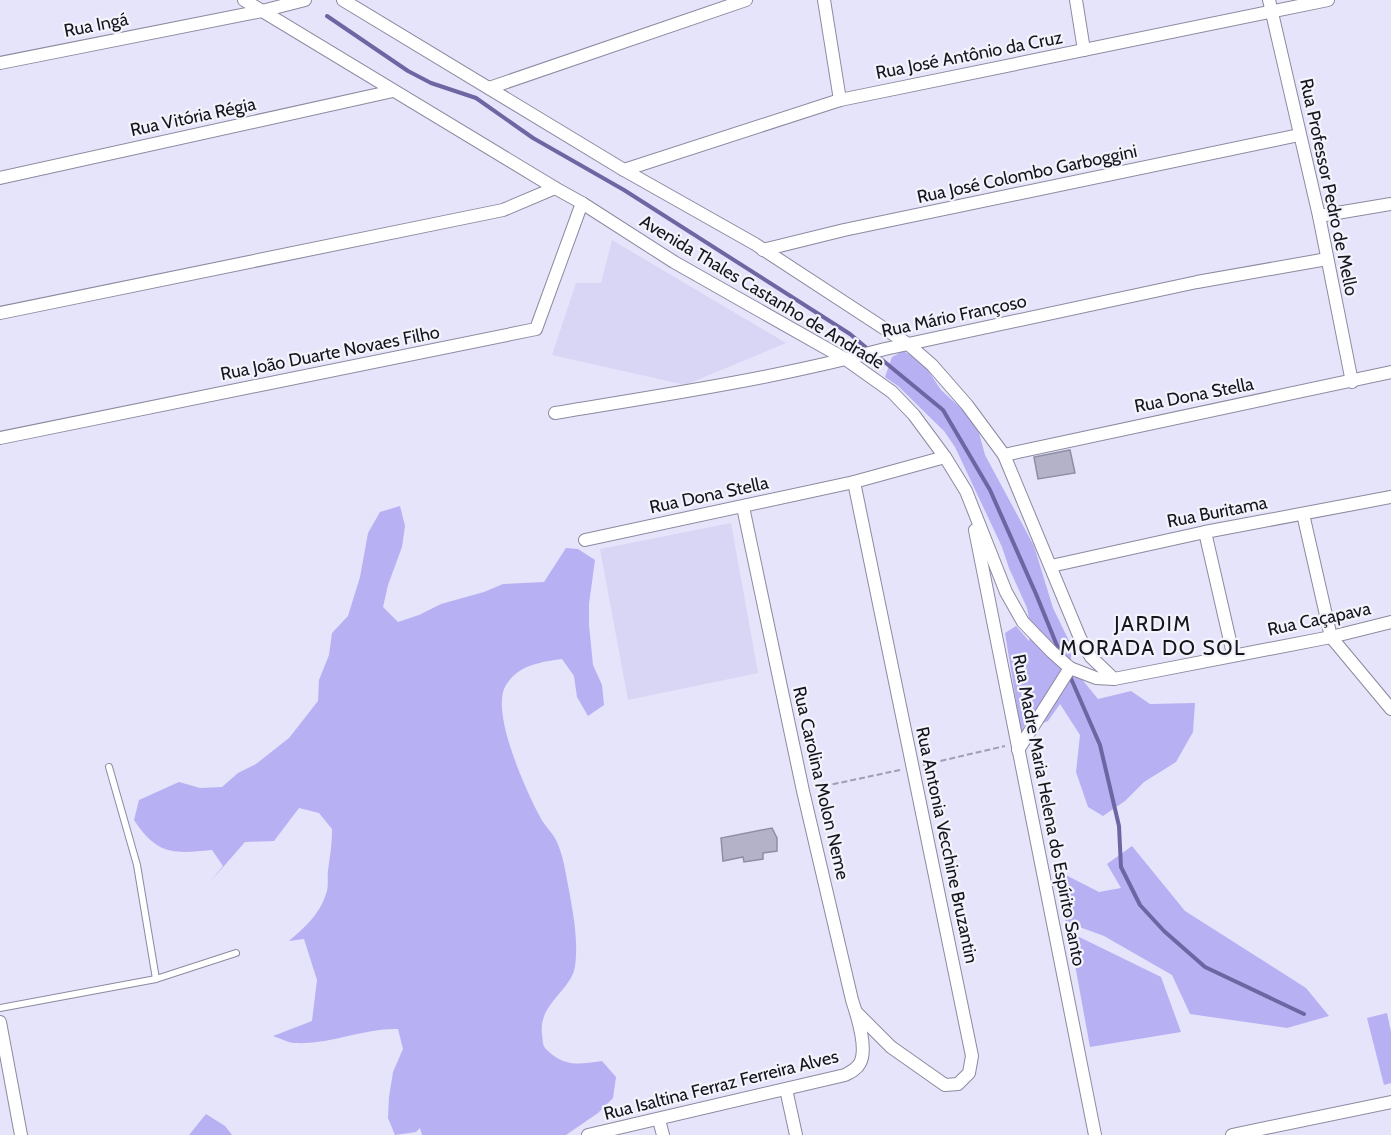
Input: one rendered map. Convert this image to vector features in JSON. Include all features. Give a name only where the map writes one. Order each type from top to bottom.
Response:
[{"type":"street","name":"Avenida Thales Castanho de Andrade","points":[[244,0],[555,189],[582,203],[674,262],[848,360],[891,392],[914,415],[945,457],[966,491],[1006,592],[1023,622],[1070,668],[1096,678],[1114,679]]},
{"type":"street","name":"Rua Ingá","points":[[0,63],[262,11],[305,0]]},
{"type":"street","name":"Avenida Thales Castanho de Andrade","points":[[343,0],[624,170],[763,250],[908,344],[932,365],[967,405],[1004,455],[1080,638],[1091,657],[1114,679]]},
{"type":"street","points":[[489,88],[746,0]]},
{"type":"street","points":[[824,0],[840,100]]},
{"type":"street","points":[[1076,0],[1083,50]]},
{"type":"street","name":"Rua José Antônio da Cruz","points":[[624,170],[840,100],[1083,50],[1269,5],[1328,0]]},
{"type":"street","name":"Rua Professor Pedro de Mello","points":[[1269,5],[1319,216],[1352,382]]},
{"type":"street","name":"Rua Vitória Régia","points":[[0,178],[393,91]]},
{"type":"street","name":"Rua José Colombo Garboggini","points":[[763,250],[1299,135]]},
{"type":"street","points":[[0,313],[503,210],[555,189]]},
{"type":"street","name":"Rua João Duarte Novaes Filho","points":[[0,438],[536,329],[582,203]]},
{"type":"street","points":[[1319,216],[1391,204]]},
{"type":"street","name":"Rua Mário Françoso","points":[[555,413],[728,385],[1197,282],[1327,260]]},
{"type":"street","name":"Rua Dona Stella","points":[[1004,455],[1391,372]]},
{"type":"street","name":"Rua Dona Stella","points":[[585,540],[854,482],[945,457]]},
{"type":"street","name":"Rua Antonia Vecchine Bruzantin","points":[[854,482],[972,1056],[969,1073],[958,1084],[945,1085],[891,1047],[856,1012]]},
{"type":"street","name":"Rua Madre Maria Helena do Espírito Santo","points":[[966,491],[979,544],[1017,747],[1095,1135]]},
{"type":"street","name":"Rua Buritama","points":[[1051,566],[1205,532],[1391,497]]},
{"type":"street","name":"Rua Carolina Molon Neme","points":[[743,507],[803,791],[856,1012],[863,1047],[859,1065]]},
{"type":"street","points":[[1303,514],[1331,637],[1391,709]]},
{"type":"street","points":[[1205,532],[1233,654]]},
{"type":"street","name":"Rua Caçapava","points":[[1114,679],[1233,654],[1331,637],[1391,622]]},
{"type":"street","points":[[1017,747],[1070,668]]},
{"type":"street","points":[[0,1022],[21,1135]]},
{"type":"street","name":"Rua Isaltina Ferraz Ferreira Alves","points":[[588,1135],[845,1075],[859,1065]]},
{"type":"street","points":[[786,1089],[796,1135]]},
{"type":"street","points":[[1232,1135],[1391,1102]]},
{"type":"street","points":[[659,1120],[663,1135]]},
{"type":"lane","points":[[109,767],[137,865],[156,979]]},
{"type":"lane","points":[[0,1008],[156,979],[236,952]]},
{"type":"path","points":[[803,791],[1017,747]]},
{"type":"shaded area","points":[[612,240],[786,343],[685,385],[552,355],[576,283],[601,283]]},
{"type":"shaded area","points":[[903,351],[925,366],[941,390],[964,411],[979,433],[985,455],[1034,546],[1053,608],[1071,645],[1071,666],[1098,699],[1131,691],[1150,704],[1195,703],[1193,732],[1176,762],[1144,782],[1125,801],[1103,816],[1088,807],[1076,772],[1080,735],[1060,704],[1048,721],[1029,729],[1026,723],[1021,732],[1005,633],[1016,626],[1029,641],[1031,630],[1027,608],[1002,547],[955,447],[944,431],[898,386],[885,377],[892,357]]},
{"type":"shaded area","points":[[400,506],[405,526],[402,547],[388,585],[383,607],[398,622],[441,604],[503,584],[544,582],[566,548],[578,549],[595,560],[589,604],[589,625],[593,665],[602,685],[604,705],[588,716],[577,697],[574,676],[562,659],[538,663],[523,669],[511,678],[502,697],[502,714],[512,754],[536,810],[555,838],[560,850],[574,923],[576,956],[573,975],[545,1014],[542,1023],[543,1045],[554,1056],[567,1062],[580,1064],[602,1061],[616,1077],[613,1098],[598,1113],[566,1135],[422,1135],[420,1128],[416,1132],[395,1135],[388,1118],[393,1072],[403,1049],[398,1029],[372,1031],[308,1043],[292,1043],[273,1036],[312,1021],[317,980],[304,939],[289,941],[316,914],[327,891],[332,829],[319,813],[299,808],[274,841],[245,842],[210,882],[223,866],[212,850],[187,852],[167,850],[150,840],[134,820],[139,800],[179,782],[200,788],[222,787],[238,773],[256,764],[289,738],[318,701],[319,680],[329,655],[332,633],[348,616],[360,577],[368,533],[380,512]]},
{"type":"shaded area","points":[[731,523],[758,673],[628,700],[600,549]]},
{"type":"shaded area","points":[[1132,846],[1185,911],[1306,988],[1329,1016],[1287,1028],[1190,1014],[1172,975],[1104,936],[1066,922],[1056,870],[1099,892],[1121,888],[1107,864]]},
{"type":"shaded area","points":[[1069,932],[1161,977],[1181,1032],[1090,1047]]},
{"type":"shaded area","points":[[1387,1013],[1391,1032],[1391,1083],[1384,1085],[1367,1018]]},
{"type":"shaded area","points":[[206,1114],[225,1126],[232,1135],[189,1135]]},
{"type":"building","points":[[1070,450],[1075,473],[1038,479],[1034,457]]},
{"type":"building","points":[[772,828],[777,838],[777,851],[763,853],[763,859],[744,862],[743,857],[723,861],[721,838]]},
{"type":"waterway","points":[[327,16],[408,71],[431,83],[476,98],[533,138],[624,190],[850,334],[869,350]]},
{"type":"waterway","points":[[875,354],[943,410],[990,490],[1060,653]]},
{"type":"waterway","points":[[1069,674],[1100,745],[1119,826],[1121,867],[1140,905],[1164,931],[1205,967],[1304,1014]]},
{"type":"district","name":"JARDIM MORADA DO SOL","points":[[1153,635]]}]
